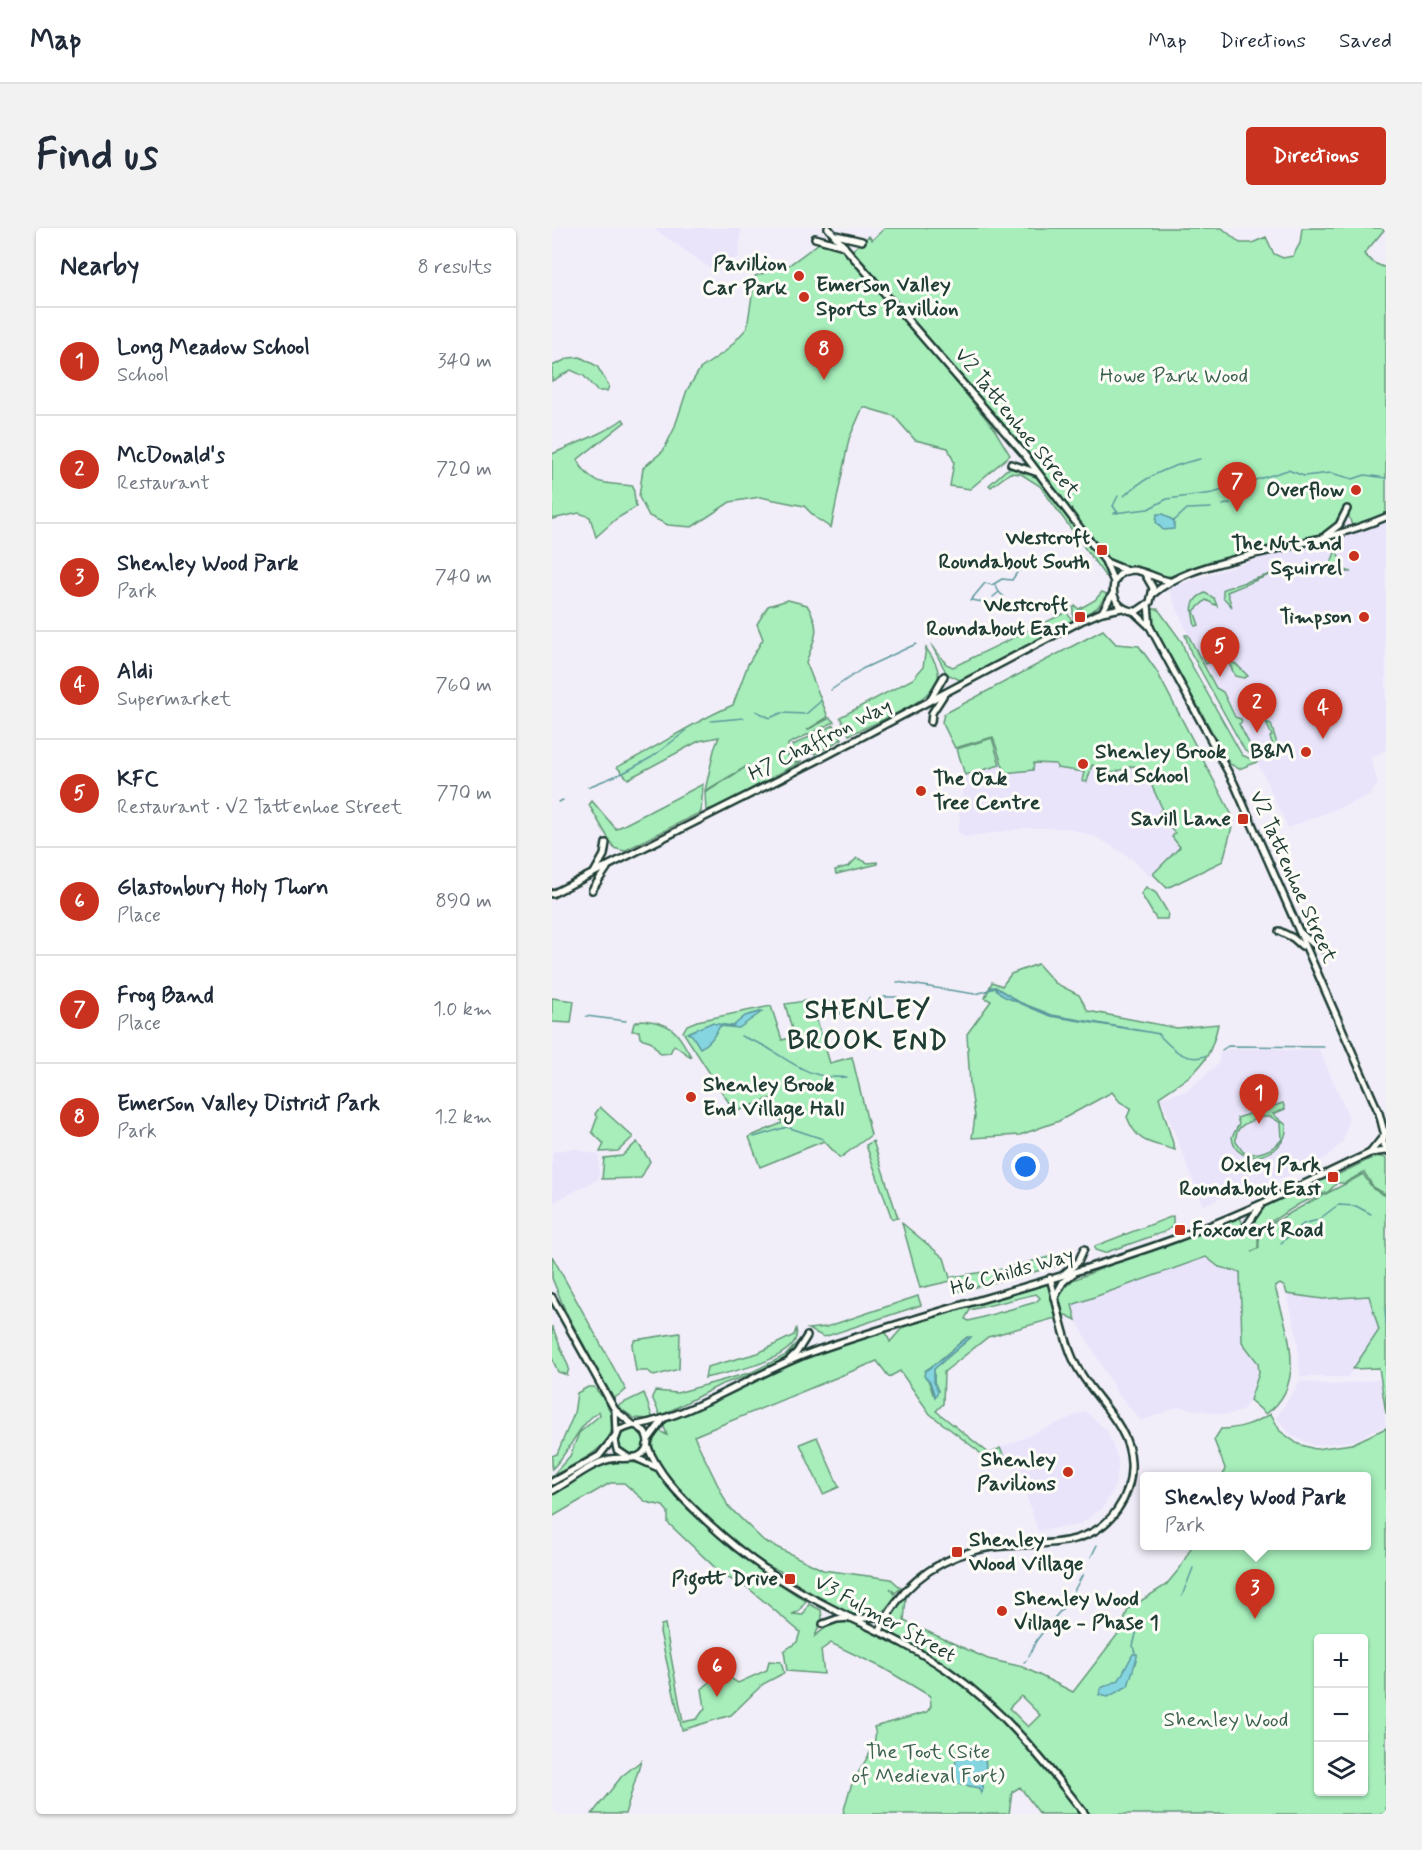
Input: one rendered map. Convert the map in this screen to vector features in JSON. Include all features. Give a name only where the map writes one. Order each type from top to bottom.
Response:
[{"type":"street","name":"V2 Tattenhoe Street","points":[[828,228],[994,417],[1105,561],[1114,582]]},
{"type":"street","points":[[835,235],[862,241]]},
{"type":"street","points":[[815,238],[830,240],[846,247]]},
{"type":"street","points":[[1011,464],[1039,474]]},
{"type":"street","points":[[1325,536],[1339,525],[1347,509]]},
{"type":"street","points":[[1113,593],[1122,608],[1133,611],[1148,604],[1153,594],[1168,581],[1225,562],[1325,536],[1386,517]]},
{"type":"street","points":[[1105,561],[1168,581]]},
{"type":"street","points":[[1102,612],[1113,593],[1114,582],[1132,571]]},
{"type":"street","points":[[1145,574],[1151,582],[1153,594]]},
{"type":"street","name":"V2 Tattenhoe Street","points":[[1148,604],[1150,627]]},
{"type":"street","name":"H7 Chaffron Way","points":[[552,894],[1102,612],[1122,608]]},
{"type":"street","name":"V2 Tattenhoe Street","points":[[1133,611],[1150,627],[1234,783],[1379,1113],[1386,1150]]},
{"type":"street","points":[[929,702],[944,676]]},
{"type":"street","points":[[930,722],[932,713],[944,694]]},
{"type":"street","points":[[594,873],[604,855],[606,843]]},
{"type":"street","points":[[592,890],[610,865]]},
{"type":"street","points":[[1298,930],[1313,944],[1325,950]]},
{"type":"street","points":[[1279,931],[1293,938],[1306,950]]},
{"type":"street","name":"V2 Tattenhoe Street","points":[[1379,1113],[1386,1120]]},
{"type":"street","name":"H6 Childs Way","points":[[1370,1153],[1384,1133]]},
{"type":"street","name":"H6 Childs Way","points":[[635,1425],[662,1421],[784,1363],[933,1312],[1077,1271],[1199,1230],[1370,1153],[1386,1150]]},
{"type":"street","points":[[1245,1228],[1262,1203]]},
{"type":"street","points":[[1063,1275],[1078,1262],[1084,1249]]},
{"type":"street","points":[[1055,1297],[1064,1282],[1077,1271]]},
{"type":"street","points":[[880,1631],[897,1599],[916,1580],[946,1561],[986,1548],[1072,1541],[1094,1533],[1113,1516],[1121,1504],[1130,1478],[1131,1465],[1127,1441],[1118,1424],[1085,1382],[1074,1361],[1064,1335],[1050,1278]]},
{"type":"street","points":[[552,1297],[615,1410],[645,1431],[648,1443],[641,1455],[601,1463],[552,1491]]},
{"type":"street","points":[[784,1363],[797,1352],[807,1336]]},
{"type":"street","points":[[615,1410],[617,1450],[632,1458]]},
{"type":"street","name":"H6 Childs Way","points":[[648,1443],[662,1421]]},
{"type":"street","points":[[552,1482],[599,1456],[623,1426],[635,1425]]},
{"type":"street","name":"V3 Fulmer Street","points":[[648,1443],[656,1467],[719,1533],[760,1566],[819,1602],[880,1631],[945,1669],[975,1691],[1035,1750],[1084,1814]]},
{"type":"street","name":"V3 Fulmer Street","points":[[632,1458],[656,1467]]},
{"type":"street","points":[[823,1624],[837,1619],[886,1616]]},
{"type":"shaded area","points":[[653,228],[741,228],[739,257],[711,269]]},
{"type":"shaded area","points":[[1386,519],[1386,750],[1371,758],[1378,783],[1370,796],[1288,828],[1262,772],[1188,635],[1168,588],[1310,542],[1347,534]]},
{"type":"shaded area","name":"Shenley Brook End School","points":[[1103,630],[1116,644],[1156,670],[1234,819],[1223,861],[1167,888],[1154,874],[1150,877],[1132,859],[1111,846],[1095,837],[1067,828],[1026,828],[965,837],[957,831],[960,822],[958,809],[963,788],[963,774],[958,754],[942,722],[944,714]]},
{"type":"shaded area","points":[[1273,1048],[1287,1051],[1319,1049],[1349,1117],[1343,1142],[1323,1160],[1292,1175],[1238,1190],[1203,1206],[1161,1098],[1188,1090],[1219,1063],[1219,1054],[1229,1049]]},
{"type":"shaded area","points":[[573,1148],[599,1155],[599,1179],[552,1203],[552,1152]]},
{"type":"shaded area","points":[[1206,1257],[1219,1267],[1240,1272],[1242,1342],[1258,1363],[1259,1374],[1250,1400],[1242,1411],[1227,1415],[1178,1407],[1141,1421],[1118,1395],[1076,1320],[1071,1305]]},
{"type":"shaded area","points":[[1287,1294],[1323,1299],[1369,1296],[1379,1330],[1348,1377],[1300,1377],[1297,1338]]},
{"type":"shaded area","points":[[1380,1379],[1386,1426],[1371,1431],[1358,1440],[1315,1446],[1292,1436],[1276,1418],[1300,1381],[1334,1385]]},
{"type":"shaded area","name":"Shenley Pavilions","points":[[1085,1411],[1107,1430],[1119,1462],[1115,1487],[1102,1509],[1079,1525],[1038,1531],[1021,1480],[1000,1448]]},
{"type":"green space","name":"Howe Park Wood","points":[[885,228],[1222,228],[1240,243],[1252,243],[1266,237],[1274,254],[1283,258],[1293,256],[1300,243],[1302,228],[1382,228],[1384,230],[1364,254],[1374,263],[1386,268],[1386,517],[1353,529],[1347,510],[1331,529],[1319,534],[1251,550],[1168,577],[1105,561],[1059,499],[850,252],[869,236],[872,240]]},
{"type":"green space","points":[[833,233],[993,427],[1010,455],[970,489],[950,486],[954,462],[948,448],[915,440],[894,416],[863,407],[849,439],[831,528],[804,506],[760,497],[730,502],[692,527],[668,525],[649,516],[639,497],[643,468],[663,451],[674,429],[687,390],[700,369],[727,350],[747,328],[755,276],[789,265]]},
{"type":"green space","points":[[580,357],[597,366],[609,386],[607,391],[597,391],[584,376],[571,370],[552,381],[552,366],[569,358]]},
{"type":"green space","points":[[623,419],[625,422],[577,460],[589,475],[600,482],[633,486],[636,507],[616,519],[596,537],[590,517],[579,513],[552,519],[552,454],[598,434]]},
{"type":"green space","points":[[1015,467],[1038,478],[1103,563],[1108,576],[1105,576],[1040,486],[1021,474],[1010,473],[991,487],[989,485],[1006,470]]},
{"type":"green space","points":[[1336,550],[1345,570],[1351,572],[1331,572],[1329,568]]},
{"type":"green space","points":[[1274,573],[1227,592],[1232,607],[1223,597],[1223,589]]},
{"type":"green space","points":[[1102,592],[1107,594],[1097,608],[1074,619],[1073,608],[1075,606],[1079,609],[1095,600]]},
{"type":"green space","points":[[1205,593],[1214,598],[1217,606],[1206,600],[1194,611],[1199,625],[1195,626],[1192,611],[1194,603]]},
{"type":"green space","points":[[788,600],[807,605],[816,627],[816,634],[806,662],[828,717],[807,730],[830,718],[834,722],[788,744],[788,757],[795,762],[802,761],[718,807],[706,810],[705,793],[749,765],[705,791],[719,737],[699,741],[628,779],[617,767],[733,705],[748,664],[763,639],[757,624],[768,606]]},
{"type":"green space","points":[[1071,605],[1068,614],[1072,621],[1063,628],[960,680],[947,674],[931,644],[946,664],[953,667],[1065,613]]},
{"type":"green space","points":[[1151,609],[1158,609],[1182,642],[1187,657],[1242,755],[1257,762],[1239,769],[1230,764],[1153,625]]},
{"type":"green space","name":"Shenley Brook End School","points":[[1103,630],[1116,644],[1139,646],[1156,670],[1234,819],[1223,861],[1167,888],[1153,874],[1180,847],[1172,837],[1175,833],[1157,816],[1162,808],[1144,769],[1133,766],[1112,773],[1092,765],[1087,782],[1082,781],[1084,772],[1057,768],[1056,764],[1034,763],[1033,770],[1005,773],[993,737],[955,748],[942,722],[944,714]]},
{"type":"green space","points":[[1185,635],[1188,635],[1216,688],[1223,692],[1235,717],[1241,719],[1242,722],[1239,724],[1253,751],[1258,752],[1273,745],[1266,722],[1271,724],[1277,744],[1272,754],[1260,759],[1245,751],[1191,653]]},
{"type":"green space","points":[[926,648],[938,670],[938,678],[934,687],[925,696],[900,712],[849,735],[840,717],[913,679],[923,667]]},
{"type":"green space","points":[[1202,656],[1236,664],[1248,676],[1244,678],[1235,676],[1229,663],[1215,663],[1214,660],[1206,664]]},
{"type":"green space","points":[[834,725],[842,739],[815,754],[814,752],[797,758],[793,757],[793,745]]},
{"type":"green space","points":[[992,738],[1000,765],[965,775],[957,749]]},
{"type":"green space","points":[[703,784],[701,812],[624,851],[614,848],[589,805],[592,801],[616,829]]},
{"type":"green space","points":[[857,858],[878,864],[836,874],[835,870],[849,866]]},
{"type":"green space","points":[[1146,887],[1156,893],[1168,913],[1167,919],[1156,919],[1141,894]]},
{"type":"green space","points":[[1038,964],[1055,983],[1079,995],[1088,1011],[1177,1028],[1218,1024],[1205,1060],[1191,1075],[1159,1097],[1175,1150],[1141,1138],[1127,1117],[1131,1108],[1120,1102],[1112,1092],[1059,1121],[1020,1135],[972,1138],[975,1116],[970,1085],[967,1034],[991,1001],[985,998],[992,982],[1002,986],[1011,974]]},
{"type":"green space","points":[[552,998],[574,1001],[571,1023],[552,1022]]},
{"type":"green space","points":[[811,1000],[830,1063],[852,1057],[871,1135],[840,1158],[824,1141],[760,1167],[749,1137],[782,1123],[771,1098],[735,1112],[683,1032],[687,1025],[697,1021],[771,1006],[782,1040],[794,1037],[785,1004]]},
{"type":"green space","points":[[642,1020],[668,1026],[678,1035],[692,1058],[674,1045],[670,1053],[661,1054],[650,1041],[640,1038],[639,1031],[632,1031],[634,1023]]},
{"type":"green space","points":[[1283,1103],[1285,1109],[1273,1114],[1286,1125],[1285,1136],[1280,1145],[1262,1155],[1242,1154],[1235,1148],[1232,1137],[1239,1124],[1237,1118]],"holes":[[[1271,1117],[1281,1123],[1282,1139],[1264,1152],[1253,1154],[1243,1152],[1236,1142],[1237,1131],[1240,1127],[1253,1120]]]},
{"type":"green space","points":[[600,1107],[633,1137],[618,1151],[600,1152],[604,1144],[592,1132],[597,1118],[595,1114]]},
{"type":"green space","points":[[873,1141],[898,1218],[892,1219],[866,1145]]},
{"type":"green space","points":[[637,1142],[650,1161],[641,1178],[602,1179],[604,1158],[622,1156]]},
{"type":"green space","points":[[1376,1156],[1386,1158],[1386,1194],[1374,1188],[1364,1172],[1345,1183],[1337,1183],[1328,1192],[1301,1203],[1267,1224],[1258,1237],[1258,1248],[1251,1252],[1259,1248],[1262,1232],[1268,1226],[1363,1174],[1373,1189],[1386,1196],[1386,1414],[1379,1368],[1353,1369],[1379,1330],[1369,1296],[1323,1299],[1287,1294],[1285,1287],[1280,1284],[1275,1287],[1288,1337],[1291,1371],[1287,1387],[1279,1402],[1266,1414],[1250,1400],[1259,1373],[1258,1363],[1242,1342],[1240,1272],[1219,1267],[1206,1257],[1072,1305],[1076,1320],[1066,1315],[988,1337],[944,1372],[943,1404],[936,1411],[990,1454],[1000,1448],[1005,1457],[993,1466],[977,1450],[930,1414],[900,1371],[889,1377],[877,1361],[694,1436],[728,1506],[764,1541],[823,1570],[891,1579],[901,1588],[895,1593],[890,1588],[896,1596],[883,1611],[872,1616],[854,1614],[824,1602],[800,1587],[790,1575],[775,1569],[743,1549],[685,1497],[658,1461],[653,1443],[658,1430],[667,1435],[663,1424],[717,1395],[771,1371],[884,1327],[890,1342],[909,1320],[1050,1278],[1055,1297],[1073,1280],[1239,1214],[1244,1228],[1262,1203],[1332,1171],[1335,1176]],"holes":[[[1036,1294],[1040,1298],[1036,1302],[969,1321],[965,1319],[970,1310]],[[967,1337],[970,1338],[934,1369],[934,1382],[938,1391],[933,1394],[925,1371]]]},
{"type":"green space","points":[[1173,1216],[1173,1226],[1164,1232],[1104,1253],[1095,1250],[1095,1246]]},
{"type":"green space","points":[[902,1223],[944,1258],[951,1281],[920,1288]]},
{"type":"green space","points":[[1072,1251],[1064,1262],[1056,1266],[961,1291],[956,1291],[952,1277],[1002,1269]]},
{"type":"green space","points":[[552,1256],[626,1390],[613,1399],[565,1310],[552,1278]]},
{"type":"green space","points":[[918,1296],[921,1305],[824,1337],[808,1329],[826,1327]]},
{"type":"green space","points":[[552,1326],[569,1368],[567,1375],[558,1372],[552,1358]]},
{"type":"green space","points":[[796,1329],[795,1340],[788,1349],[776,1356],[745,1368],[705,1378],[707,1367],[758,1353],[794,1335]]},
{"type":"green space","points":[[680,1333],[679,1369],[654,1376],[648,1371],[636,1371],[632,1345],[635,1340]]},
{"type":"green space","points":[[801,1338],[789,1355],[780,1361],[758,1372],[722,1384],[660,1415],[652,1397],[655,1391],[677,1393],[752,1372],[786,1355]]},
{"type":"green space","points":[[588,1387],[594,1387],[607,1404],[612,1419],[611,1431],[605,1442],[595,1451],[552,1476],[570,1456],[579,1433],[600,1415],[599,1411],[584,1424],[552,1469],[552,1456],[557,1454],[574,1414],[577,1393]]},
{"type":"green space","points":[[644,1393],[653,1419],[634,1418],[617,1406]]},
{"type":"green space","points":[[1271,1414],[1280,1431],[1298,1444],[1315,1449],[1352,1444],[1386,1428],[1386,1814],[1085,1814],[1035,1750],[965,1678],[948,1670],[1002,1719],[1034,1754],[1081,1814],[1040,1814],[1020,1787],[1012,1792],[1009,1814],[843,1814],[851,1786],[875,1741],[874,1727],[927,1712],[931,1706],[930,1696],[883,1668],[831,1643],[821,1650],[824,1674],[787,1671],[784,1651],[797,1642],[800,1632],[747,1587],[724,1576],[668,1523],[668,1512],[663,1506],[646,1502],[624,1483],[610,1483],[552,1517],[552,1492],[589,1472],[613,1463],[626,1462],[654,1469],[725,1541],[784,1587],[806,1601],[798,1612],[792,1614],[803,1615],[809,1604],[821,1610],[822,1619],[815,1636],[833,1623],[846,1618],[880,1631],[899,1597],[906,1598],[904,1621],[988,1659],[1023,1667],[1073,1692],[1121,1630],[1128,1609],[1166,1585],[1180,1568],[1190,1550],[1371,1550],[1371,1472],[1224,1472],[1225,1468],[1214,1440],[1221,1429],[1241,1427]],"holes":[[[1021,1696],[1040,1715],[1028,1727],[1009,1708]]]},
{"type":"green space","points":[[631,1428],[640,1432],[644,1441],[640,1450],[631,1454],[622,1450],[618,1441],[622,1432]]},
{"type":"green space","points":[[817,1437],[839,1487],[823,1494],[800,1444]]},
{"type":"green space","points":[[665,1624],[683,1722],[697,1719],[705,1708],[702,1689],[714,1678],[727,1676],[738,1683],[767,1670],[769,1661],[781,1662],[784,1673],[763,1684],[731,1715],[682,1730],[660,1632],[661,1625]]},
{"type":"green space","points":[[641,1761],[625,1814],[592,1814],[622,1776]]},
{"type":"water","points":[[1157,514],[1163,514],[1174,521],[1174,529],[1163,530],[1156,522]]},
{"type":"water","points":[[996,987],[1019,1002],[1052,1015],[1160,1034],[1050,1016],[1003,996],[995,988],[986,991]]},
{"type":"water","points":[[763,1011],[739,1028],[720,1026],[709,1042],[700,1048],[692,1035],[687,1033],[711,1023],[733,1026],[745,1016]]},
{"type":"water","points":[[971,1337],[934,1369],[934,1382],[938,1391],[935,1397],[930,1382],[924,1376],[925,1371]]},
{"type":"water","points":[[1133,1654],[1137,1654],[1137,1657],[1128,1686],[1108,1697],[1099,1695],[1101,1688],[1119,1680]]},
{"type":"water","points":[[974,1745],[984,1754],[986,1768],[981,1794],[979,1788],[953,1783],[956,1759]]},
{"type":"waterway","points":[[1124,496],[1159,473],[1200,459]]},
{"type":"waterway","points":[[1114,513],[1148,509],[1167,499],[1213,493],[1288,470],[1304,476],[1331,473],[1353,479],[1365,475],[1386,478]]},
{"type":"waterway","points":[[1118,496],[1113,506],[1118,513]]},
{"type":"waterway","points":[[1223,505],[1230,503]]},
{"type":"waterway","points":[[1174,521],[1187,509],[1211,508]]},
{"type":"waterway","points":[[970,601],[985,583],[992,585],[1002,579],[1012,580],[1018,571],[1026,566]]},
{"type":"waterway","points":[[993,597],[999,592],[995,585]]},
{"type":"waterway","points":[[999,592],[1004,597]]},
{"type":"waterway","points":[[971,600],[983,602]]},
{"type":"waterway","points":[[831,690],[862,669],[916,644]]},
{"type":"waterway","points":[[756,711],[770,718],[781,713],[806,714],[821,701]]},
{"type":"waterway","points":[[711,721],[744,718]]},
{"type":"waterway","points":[[588,787],[625,772],[652,757],[686,731]]},
{"type":"waterway","points":[[558,802],[563,800]]},
{"type":"waterway","points":[[897,982],[975,994],[987,991]]},
{"type":"waterway","points":[[883,997],[898,997]]},
{"type":"waterway","points":[[862,1006],[870,998]]},
{"type":"waterway","points":[[828,1002],[837,1002],[841,1014],[846,1016],[859,1008]]},
{"type":"waterway","points":[[586,1016],[626,1021]]},
{"type":"waterway","points":[[1158,1034],[1184,1056],[1197,1058],[1205,1056]]},
{"type":"waterway","points":[[741,1036],[765,1046],[814,1074],[847,1077]]},
{"type":"waterway","points":[[1222,1050],[1228,1046],[1324,1047]]},
{"type":"waterway","points":[[754,1137],[787,1127],[823,1139]]},
{"type":"waterway","points":[[1281,1243],[1303,1224],[1318,1220],[1338,1205],[1356,1206],[1371,1214]]},
{"type":"waterway","points":[[1385,1309],[1386,1323]]},
{"type":"waterway","points":[[1091,1557],[1097,1545]]},
{"type":"waterway","points":[[1182,1596],[1193,1568]]},
{"type":"waterway","points":[[1050,1623],[1068,1602],[1083,1574]]},
{"type":"waterway","points":[[1135,1653],[1133,1646],[1139,1622]]},
{"type":"waterway","points":[[1029,1656],[1036,1641],[1049,1624]]},
{"type":"place","name":"Pavillion Car Park","points":[[799,276]]},
{"type":"place","name":"Emerson Valley Sports Pavillion","points":[[804,297]]},
{"type":"place","name":"Emerson Valley District Park","points":[[824,380]]},
{"type":"place","name":"Overflow","points":[[1356,490]]},
{"type":"place","name":"Frog Band","points":[[1237,512]]},
{"type":"place","name":"Westcroft Roundabout South","points":[[1102,550]]},
{"type":"place","name":"The Nut and Squirrel","points":[[1354,556]]},
{"type":"place","name":"Westcroft Roundabout East","points":[[1080,617]]},
{"type":"place","name":"Timpson","points":[[1364,617]]},
{"type":"place","name":"KFC","points":[[1220,677]]},
{"type":"place","name":"McDonald's","points":[[1257,733]]},
{"type":"place","name":"Aldi","points":[[1323,739]]},
{"type":"place","name":"B&M","points":[[1306,752]]},
{"type":"place","name":"Shenley Brook End School","points":[[1083,764]]},
{"type":"place","name":"The Oak Tree Centre","points":[[921,791]]},
{"type":"place","name":"Savill Lane","points":[[1243,819]]},
{"type":"place","name":"Shenley Brook End Village Hall","points":[[691,1097]]},
{"type":"place","name":"Long Meadow School","points":[[1259,1124]]},
{"type":"place","name":"Oxley Park Roundabout East","points":[[1333,1177]]},
{"type":"place","name":"Foxcovert Road","points":[[1180,1230]]},
{"type":"place","name":"Shenley Pavilions","points":[[1068,1472]]},
{"type":"place","name":"Shenley Wood Village","points":[[957,1552]]},
{"type":"place","name":"Pigott Drive","points":[[790,1579]]},
{"type":"place","name":"Shenley Wood Village - Phase 1","points":[[1002,1611]]},
{"type":"place","name":"Shenley Wood Park","points":[[1255,1619]]},
{"type":"place","name":"Glastonbury Holy Thorn","points":[[717,1697]]},
{"type":"district","name":"SHENLEY BROOK END","points":[[868,1026]]},
{"type":"park label","name":"Shenley Wood","points":[[1226,1720]]},
{"type":"park label","name":"The Toot (Site of Medieval Fort)","points":[[928,1764]]}]
